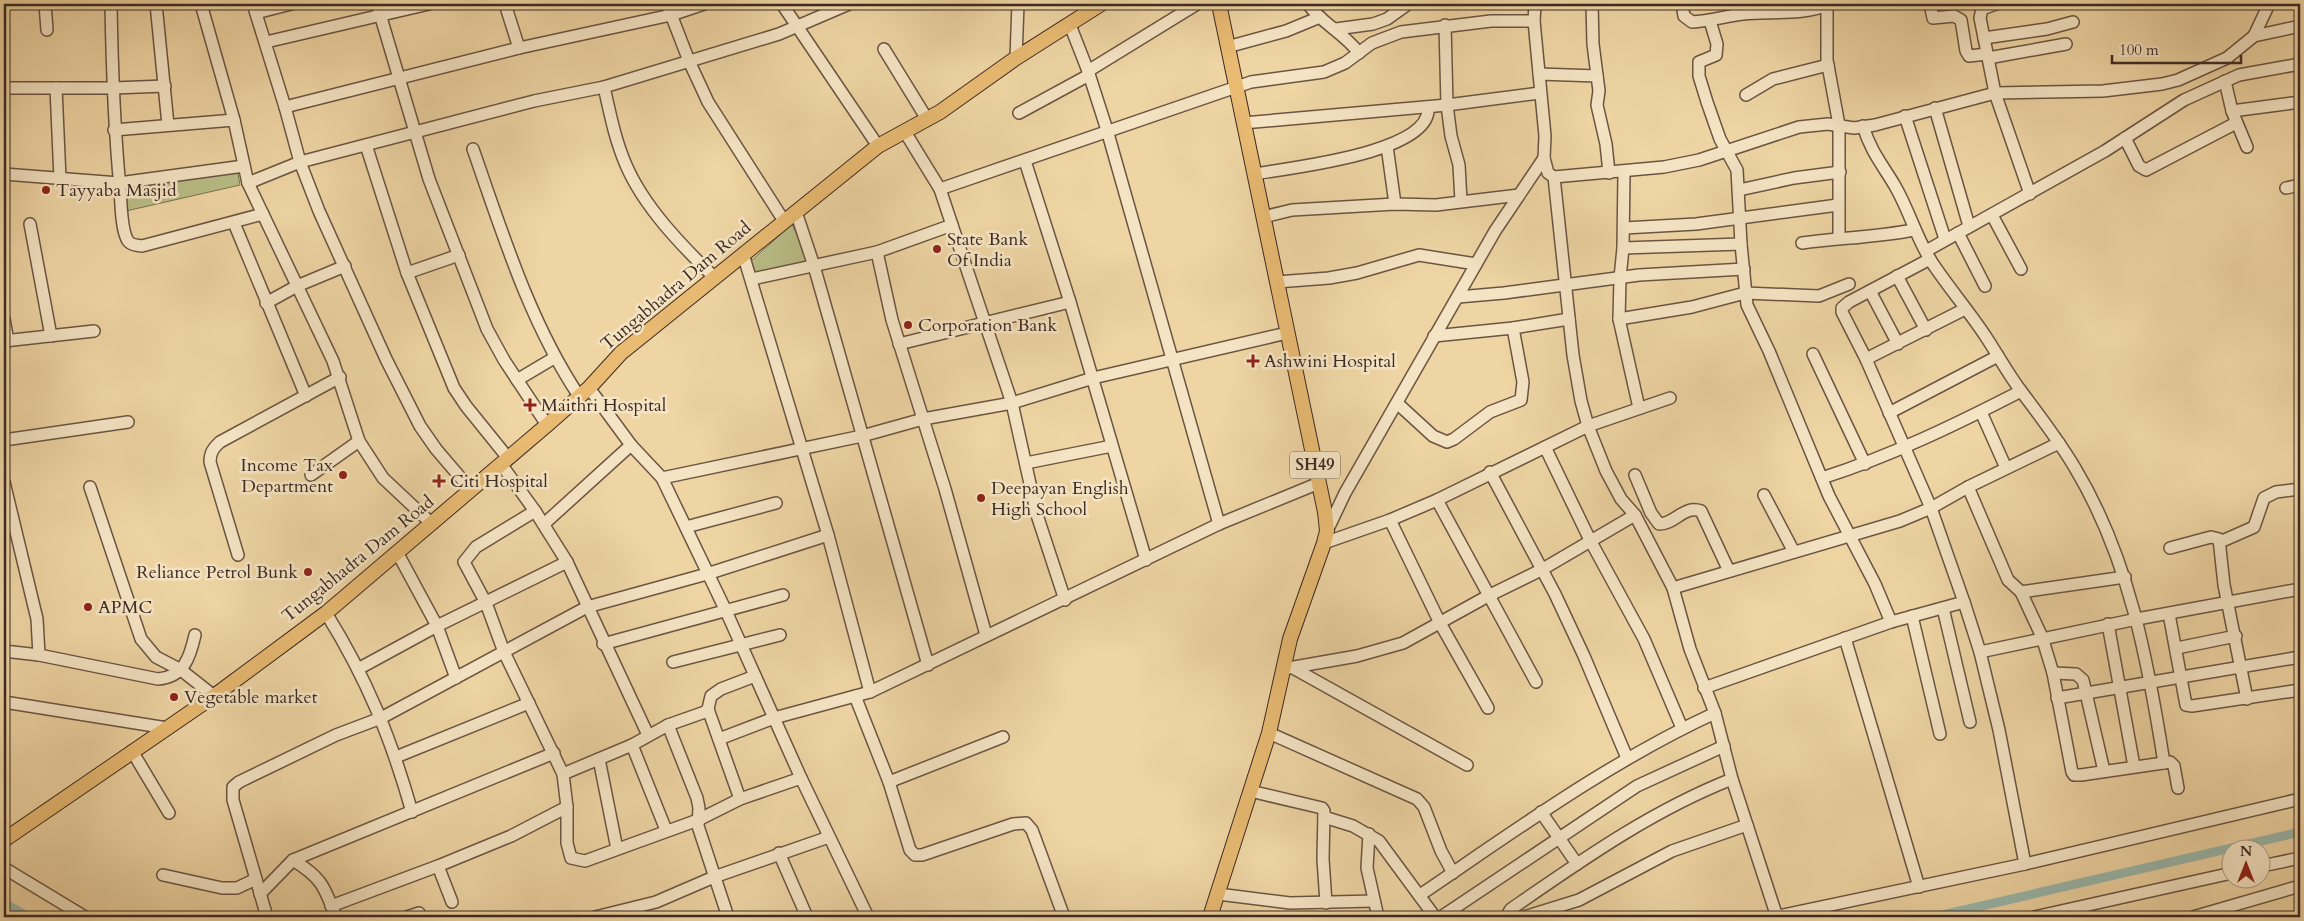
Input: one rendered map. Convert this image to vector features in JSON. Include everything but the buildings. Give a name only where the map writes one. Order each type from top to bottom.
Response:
[{"type":"main road","name":"Tungabhadra Dam Road","points":[[4,840],[214,696],[326,613],[547,425],[584,392],[621,353],[878,146],[927,119],[978,86],[1016,58],[1101,4]]},
{"type":"main road","name":"SH49","points":[[1218,4],[1318,483],[1326,537]]},
{"type":"main road","points":[[1210,917],[1288,668],[1290,639],[1326,537]]},
{"type":"street","points":[[45,4],[47,30]]},
{"type":"street","points":[[111,4],[114,130],[125,233],[129,241],[134,245],[142,246],[263,214]]},
{"type":"street","points":[[156,4],[168,125]]},
{"type":"street","points":[[201,4],[234,120],[248,183],[340,377],[359,440],[383,478],[432,524]]},
{"type":"street","points":[[291,4],[254,8],[266,42],[300,162],[386,359],[420,426],[436,449],[471,490]]},
{"type":"street","points":[[266,42],[379,9],[429,4]]},
{"type":"street","points":[[505,4],[519,48]]},
{"type":"street","points":[[285,106],[399,79],[669,9],[704,4]]},
{"type":"street","points":[[782,4],[799,26],[878,146]]},
{"type":"street","points":[[248,183],[300,162],[534,101],[604,87],[799,26],[849,4]]},
{"type":"street","points":[[1016,58],[1018,4]]},
{"type":"street","points":[[1019,113],[1089,73],[1197,4]]},
{"type":"street","points":[[1308,4],[1358,52]]},
{"type":"street","points":[[1336,29],[1373,24],[1386,19],[1408,4]]},
{"type":"street","points":[[1535,4],[1534,20],[1545,136],[1544,158],[1548,173],[1554,177],[1624,172],[1699,160],[1799,127],[1839,125],[1854,128],[1995,93],[2103,91],[2162,84],[2178,80],[2227,58],[2254,36],[2269,4]]},
{"type":"street","points":[[1592,4],[1593,44],[1598,76],[1597,105],[1606,144],[1609,173]]},
{"type":"street","points":[[1682,4],[1684,16],[1688,21],[1710,21],[1734,15],[1796,11],[1828,4],[1826,46],[1839,125],[1839,238]]},
{"type":"street","points":[[1930,4],[1933,18],[1954,16],[1961,20],[1966,51],[1969,56],[1987,56],[2066,44]]},
{"type":"street","points":[[1996,4],[1982,9],[1980,15],[1987,56],[1995,93],[2030,194]]},
{"type":"street","points":[[379,9],[429,178],[487,329],[517,380],[547,425]]},
{"type":"street","points":[[669,9],[689,61],[708,102],[784,221]]},
{"type":"street","points":[[1227,47],[1286,31],[1320,17]]},
{"type":"street","points":[[940,189],[1251,82],[1324,72],[1345,63],[1358,52],[1386,37],[1401,32],[1491,20],[1534,20]]},
{"type":"street","points":[[1710,21],[1717,44],[1716,55],[1699,62],[1698,68],[1704,94],[1726,150],[1737,170],[1739,218],[1747,305],[1769,350],[1822,478],[1875,584],[1891,622]]},
{"type":"street","points":[[1984,38],[2047,29],[2073,22]]},
{"type":"street","points":[[1070,25],[1089,73],[1107,130],[1174,358],[1219,524]]},
{"type":"street","points":[[1446,25],[1447,105],[1451,136],[1459,165],[1461,201]]},
{"type":"street","points":[[2254,36],[2300,26]]},
{"type":"street","points":[[884,48],[927,119]]},
{"type":"street","points":[[2025,864],[1999,730],[1980,652],[1964,602],[1931,508],[1842,308],[1897,276],[1928,255],[1945,239],[2030,194],[2125,138],[2184,100],[2239,75],[2300,64]]},
{"type":"street","points":[[1746,95],[1773,79],[1828,66]]},
{"type":"street","points":[[1539,74],[1598,76]]},
{"type":"street","points":[[2225,81],[2232,111],[2247,147]]},
{"type":"street","points":[[4,88],[165,86]]},
{"type":"street","points":[[604,87],[617,139],[630,174],[644,197],[684,248],[714,277]]},
{"type":"street","points":[[56,88],[60,179]]},
{"type":"street","points":[[1243,123],[1428,107],[1540,93]]},
{"type":"street","points":[[2232,111],[2300,102]]},
{"type":"street","points":[[1254,174],[1353,156],[1387,146],[1411,134],[1425,124],[1428,107]]},
{"type":"street","points":[[1935,108],[1970,226]]},
{"type":"street","points":[[1905,116],[1945,239]]},
{"type":"street","points":[[114,130],[234,120]]},
{"type":"street","points":[[2125,138],[2139,166],[2146,170],[2236,123]]},
{"type":"street","points":[[1863,126],[1870,147],[1895,185],[1914,230],[1928,255],[2059,443],[2091,497],[2125,577],[2137,619],[2164,763]]},
{"type":"street","points":[[904,132],[940,189],[1012,403],[1037,514],[1065,600]]},
{"type":"street","points":[[366,145],[407,273],[454,388],[504,461],[567,562],[603,644],[648,735]]},
{"type":"street","points":[[1387,146],[1395,204]]},
{"type":"street","points":[[473,149],[505,241],[554,358],[662,478],[726,611],[800,778],[868,917]]},
{"type":"street","points":[[1326,537],[1345,493],[1434,336],[1495,231],[1544,158]]},
{"type":"street","points":[[1025,161],[1070,302],[1146,560]]},
{"type":"street","points":[[4,174],[119,183],[244,166]]},
{"type":"street","points":[[1624,172],[1624,228],[1619,319],[1639,408]]},
{"type":"street","points":[[1738,190],[1794,178],[1840,172]]},
{"type":"street","points":[[1554,177],[1569,320],[1581,401],[1588,426],[1606,471],[1622,499],[1635,515],[1673,588],[1704,688],[1715,713],[1732,779],[1776,917],[2025,864],[2300,799]]},
{"type":"street","points":[[2286,188],[2300,185]]},
{"type":"street","points":[[1263,217],[1292,210],[1395,204],[1436,205],[1519,195]]},
{"type":"street","points":[[1624,228],[1696,224],[1838,205]]},
{"type":"street","points":[[796,212],[814,266],[928,665]]},
{"type":"street","points":[[1992,215],[2021,269]]},
{"type":"street","points":[[234,223],[306,396]]},
{"type":"street","points":[[30,224],[50,336]]},
{"type":"street","points":[[752,279],[877,252],[952,225]]},
{"type":"street","points":[[1802,243],[1839,238],[1889,235],[1914,230]]},
{"type":"street","points":[[1958,233],[1985,286]]},
{"type":"street","points":[[1623,248],[1741,244]]},
{"type":"street","points":[[877,252],[892,320],[986,635]]},
{"type":"street","points":[[742,254],[752,279],[828,535],[870,692]]},
{"type":"street","points":[[407,273],[459,255]]},
{"type":"street","points":[[1277,282],[1329,278],[1357,273],[1419,255],[1476,264]]},
{"type":"street","points":[[266,303],[297,286],[345,266]]},
{"type":"street","points":[[1458,297],[1566,285],[1639,274],[1744,269]]},
{"type":"street","points":[[1897,276],[1926,330]]},
{"type":"street","points":[[1619,319],[1692,307],[1745,293],[1819,296],[1849,284]]},
{"type":"street","points":[[1870,291],[1898,344]]},
{"type":"street","points":[[899,344],[1070,302]]},
{"type":"street","points":[[1866,359],[1965,309]]},
{"type":"street","points":[[4,319],[6,341],[94,331]]},
{"type":"street","points":[[1434,336],[1569,320]]},
{"type":"street","points":[[1397,403],[1433,436],[1447,442],[1454,439],[1490,412],[1520,400],[1523,382],[1513,328]]},
{"type":"street","points":[[662,478],[862,436],[923,419],[1012,403],[1093,378],[1287,333]]},
{"type":"street","points":[[1813,354],[1866,464]]},
{"type":"street","points":[[1889,413],[1998,356]]},
{"type":"street","points":[[517,380],[554,358]]},
{"type":"street","points":[[238,555],[210,462],[210,455],[220,442],[340,377]]},
{"type":"street","points":[[1822,478],[1866,464],[1904,448],[2021,391]]},
{"type":"street","points":[[1326,537],[1390,520],[1437,500],[1490,472],[1588,426],[1670,398]]},
{"type":"street","points":[[1981,412],[2006,468]]},
{"type":"street","points":[[4,440],[128,422]]},
{"type":"street","points":[[311,475],[359,440]]},
{"type":"street","points":[[1673,588],[1900,520],[1931,508],[1968,487],[2059,443]]},
{"type":"street","points":[[544,524],[631,445]]},
{"type":"street","points":[[1026,463],[1112,446]]},
{"type":"street","points":[[1545,447],[1590,540],[1644,639],[1682,728]]},
{"type":"street","points":[[1490,472],[1584,656],[1627,758]]},
{"type":"street","points":[[1635,476],[1651,513],[1659,524],[1667,523],[1684,511],[1691,509],[1701,511],[1729,570]]},
{"type":"street","points":[[4,482],[40,632],[39,655]]},
{"type":"street","points":[[719,739],[774,718],[870,692],[986,635],[1010,627],[1219,524],[1318,483]]},
{"type":"street","points":[[90,487],[141,639],[156,657],[181,670],[214,696]]},
{"type":"street","points":[[1968,487],[2008,580],[2021,592],[2042,638],[2053,673],[2072,772],[2077,775],[2170,762],[2174,766],[2178,788]]},
{"type":"street","points":[[2220,542],[2254,527],[2264,498],[2276,492],[2300,489]]},
{"type":"street","points":[[1764,495],[1794,552]]},
{"type":"street","points":[[1437,500],[1536,682]]},
{"type":"street","points":[[686,527],[776,503]]},
{"type":"street","points":[[536,511],[476,547],[464,562],[486,603],[504,652],[563,774],[567,807],[567,843],[571,858],[585,861],[666,830],[698,820],[740,799],[800,778]]},
{"type":"street","points":[[1288,668],[1380,650],[1403,643],[1488,596],[1541,570],[1635,515]]},
{"type":"street","points":[[1390,520],[1440,623],[1488,708]]},
{"type":"street","points":[[267,917],[233,800],[233,787],[239,782],[336,735],[381,718],[587,608],[707,574],[828,535]]},
{"type":"street","points":[[2170,548],[2211,538],[2216,538],[2220,542],[2228,603],[2247,699]]},
{"type":"street","points":[[397,552],[438,626],[456,678]]},
{"type":"street","points":[[358,669],[438,626],[567,562]]},
{"type":"street","points":[[2021,592],[2125,577]]},
{"type":"street","points":[[1980,652],[2108,624],[2300,588]]},
{"type":"street","points":[[603,644],[783,595]]},
{"type":"street","points":[[1704,688],[1891,622],[1964,602]]},
{"type":"street","points":[[1943,608],[1970,722]]},
{"type":"street","points":[[326,613],[358,669],[381,718],[396,757],[412,812]]},
{"type":"street","points":[[2168,614],[2177,648],[2185,704],[2188,706],[2300,690]]},
{"type":"street","points":[[1912,616],[1940,734]]},
{"type":"street","points":[[2108,624],[2134,766]]},
{"type":"street","points":[[4,651],[39,655],[158,679],[167,678],[181,670],[191,652],[195,635]]},
{"type":"street","points":[[673,662],[780,635]]},
{"type":"street","points":[[2177,648],[2236,636]]},
{"type":"street","points":[[1845,638],[1920,886]]},
{"type":"street","points":[[2057,698],[2300,657]]},
{"type":"street","points":[[1288,668],[1467,765]]},
{"type":"street","points":[[2053,673],[2073,673],[2080,676],[2087,693],[2104,771]]},
{"type":"street","points":[[740,799],[708,709],[711,696],[755,676]]},
{"type":"street","points":[[855,696],[889,782],[910,850],[915,855],[922,855],[1013,824],[1026,823],[1032,830],[1064,917]]},
{"type":"street","points":[[4,702],[167,728]]},
{"type":"street","points":[[396,757],[528,703]]},
{"type":"street","points":[[563,774],[632,745],[668,725],[708,709]]},
{"type":"street","points":[[1420,895],[1541,812],[1627,758],[1682,728],[1715,713]]},
{"type":"street","points":[[668,725],[697,798],[699,808],[698,820],[714,877],[728,917]]},
{"type":"street","points":[[1269,733],[1417,799],[1424,807],[1440,852],[1453,873]]},
{"type":"street","points":[[889,782],[1003,737]]},
{"type":"street","points":[[632,745],[666,830]]},
{"type":"street","points":[[1440,917],[1637,786],[1724,746]]},
{"type":"street","points":[[132,751],[169,813]]},
{"type":"street","points":[[260,894],[293,860],[554,753]]},
{"type":"street","points":[[599,759],[617,849]]},
{"type":"street","points":[[1506,917],[1511,909],[1625,832],[1677,802],[1732,779]]},
{"type":"street","points":[[1250,791],[1318,806],[1324,811],[1323,859],[1326,902]]},
{"type":"street","points":[[331,906],[438,866],[511,836],[567,807]]},
{"type":"street","points":[[1541,812],[1577,864]]},
{"type":"street","points":[[1324,817],[1353,826],[1369,834],[1386,849],[1435,917]]},
{"type":"street","points":[[1524,917],[1579,900],[1672,852],[1747,825]]},
{"type":"street","points":[[1369,834],[1366,858],[1378,917]]},
{"type":"street","points":[[595,917],[631,913],[714,877],[829,837]]},
{"type":"street","points":[[779,853],[807,917]]},
{"type":"street","points":[[2272,864],[2300,858]]},
{"type":"street","points":[[293,860],[320,881],[336,917]]},
{"type":"street","points":[[438,866],[452,902]]},
{"type":"street","points":[[4,868],[84,917]]},
{"type":"street","points":[[164,875],[222,888],[237,888],[256,879]]},
{"type":"street","points":[[2034,917],[2222,875]]},
{"type":"street","points":[[2193,917],[2300,886]]},
{"type":"street","points":[[1218,894],[1290,903],[1374,901]]},
{"type":"street","points":[[406,917],[419,912]]},
{"type":"green space","points":[[237,169],[240,185],[126,211],[123,184]]},
{"type":"green space","points":[[792,224],[809,262],[756,274],[751,261]]},
{"type":"waterway","points":[[1934,917],[2300,832]]},
{"type":"waterway","points":[[4,903],[28,917]]},
{"type":"place","name":"Tayyaba Masjid","points":[[46,190]]},
{"type":"place","name":"State Bank Of India","points":[[937,249]]},
{"type":"place","name":"Corporation Bank","points":[[908,325]]},
{"type":"place","name":"Ashwini Hospital","points":[[1253,361]]},
{"type":"place","name":"Maithri Hospital","points":[[530,405]]},
{"type":"place","name":"Income Tax Department","points":[[343,475]]},
{"type":"place","name":"Citi Hospital","points":[[439,481]]},
{"type":"place","name":"Deepayan English High School","points":[[981,498]]},
{"type":"place","name":"Reliance Petrol Bunk","points":[[308,572]]},
{"type":"place","name":"APMC","points":[[88,607]]},
{"type":"place","name":"Vegetable market","points":[[174,697]]}]
